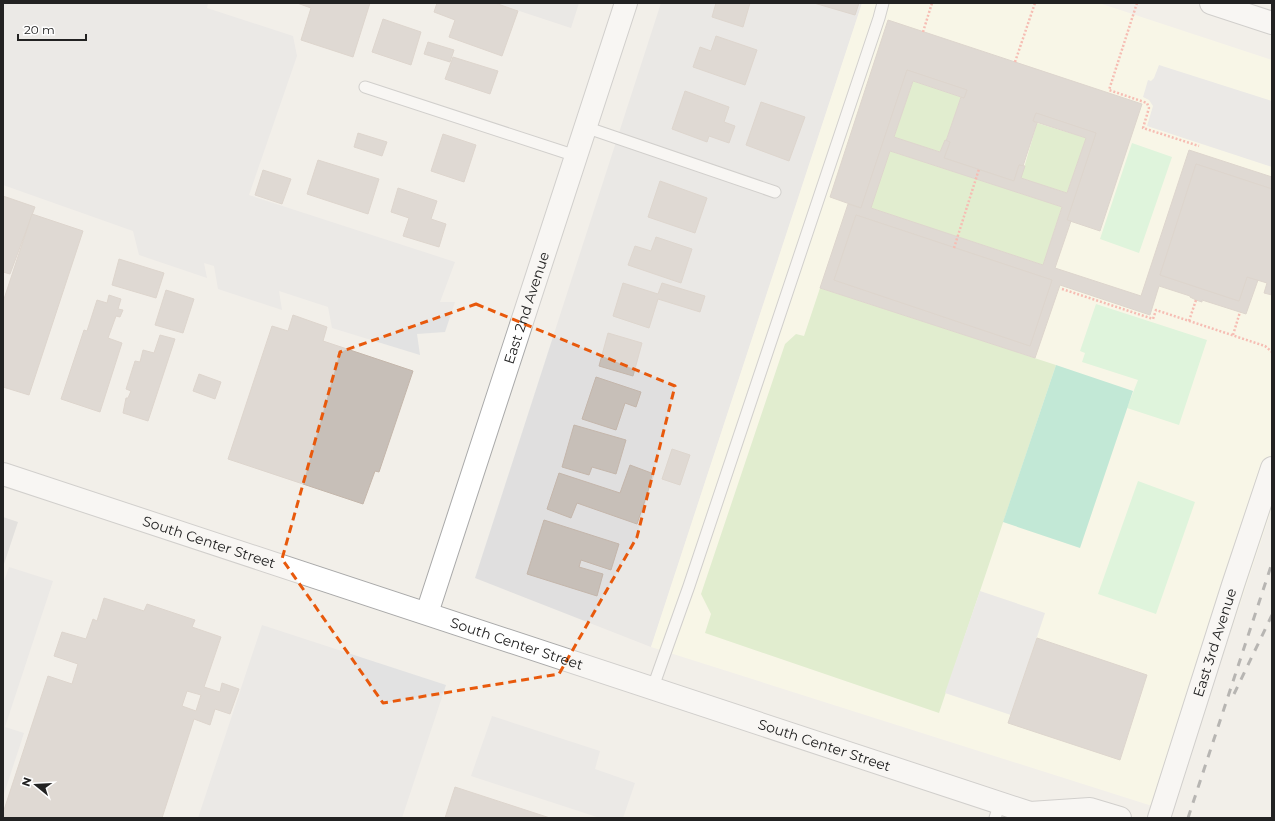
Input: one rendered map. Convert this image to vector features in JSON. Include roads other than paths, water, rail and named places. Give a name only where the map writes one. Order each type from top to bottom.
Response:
[{"type":"street","name":"East 2nd Avenue","points":[[427,613],[626,3]]},
{"type":"street","points":[[1211,3],[1272,23]]},
{"type":"street","name":"East 3rd Avenue","points":[[1159,818],[1272,468]]},
{"type":"street","name":"South Center Street","points":[[3,474],[653,687],[997,811],[1034,815],[1090,809],[1120,818]]},
{"type":"lane","points":[[653,687],[689,586],[883,3]]},
{"type":"lane","points":[[365,87],[576,156]]},
{"type":"lane","points":[[585,127],[775,192]]},
{"type":"railway","points":[[1188,818],[1272,563]]},
{"type":"railway","points":[[1234,694],[1272,615]]}]
